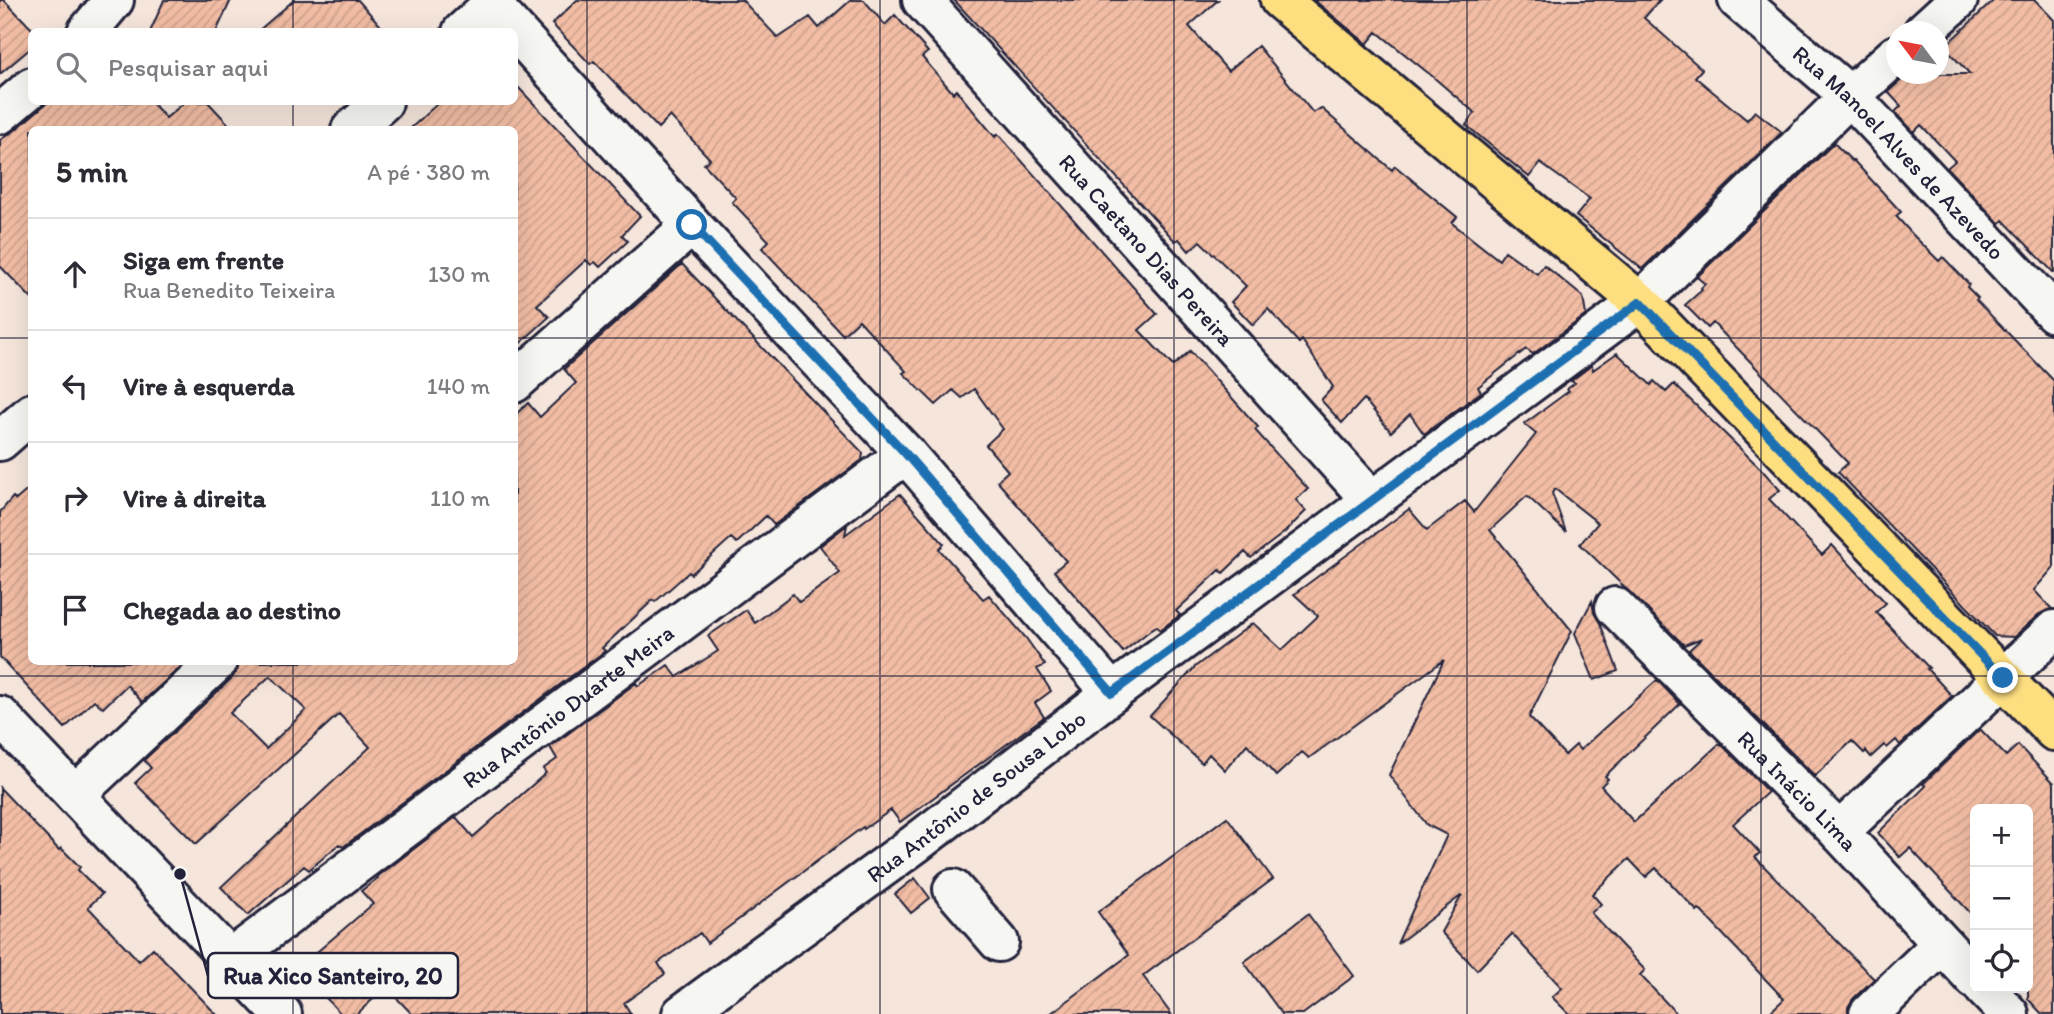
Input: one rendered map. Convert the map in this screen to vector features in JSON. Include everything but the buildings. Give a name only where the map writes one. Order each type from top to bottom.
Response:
[{"type":"main road","points":[[1280,0],[1640,302],[2054,731]]},
{"type":"street","points":[[90,28],[114,0]]},
{"type":"street","name":"Rua Caetano Dias Pereira","points":[[922,0],[1372,501]]},
{"type":"street","name":"Rua Manoel Alves de Azevedo","points":[[1738,0],[1850,96],[2054,313]]},
{"type":"street","points":[[1935,21],[1958,0]]},
{"type":"street","points":[[466,28],[495,2],[692,225],[906,454],[1112,693]]},
{"type":"street","name":"Rua Antônio de Sousa Lobo","points":[[682,1014],[915,844],[1112,693],[1640,302],[1886,64]]},
{"type":"street","points":[[0,114],[28,91]]},
{"type":"street","points":[[356,126],[380,105]]},
{"type":"street","points":[[518,379],[692,225]]},
{"type":"street","points":[[0,441],[28,416]]},
{"type":"street","name":"Rua Antônio Duarte Meira","points":[[230,959],[906,454]]},
{"type":"street","name":"Rua Inácio Lima","points":[[1615,607],[1839,832],[1970,974]]},
{"type":"street","points":[[1839,832],[2054,630]]},
{"type":"street","points":[[75,795],[214,665]]},
{"type":"street","points":[[0,716],[282,1014]]},
{"type":"street","points":[[953,889],[999,943]]},
{"type":"street","points":[[1869,1014],[1942,944]]},
{"type":"street","points":[[1989,993],[2009,1014]]},
{"type":"place","name":"Rua Xico Santeiro, 20","points":[[180,874]]},
{"type":"route","points":[[692,225],[906,454],[1112,693],[1640,302],[2003,678]]}]
